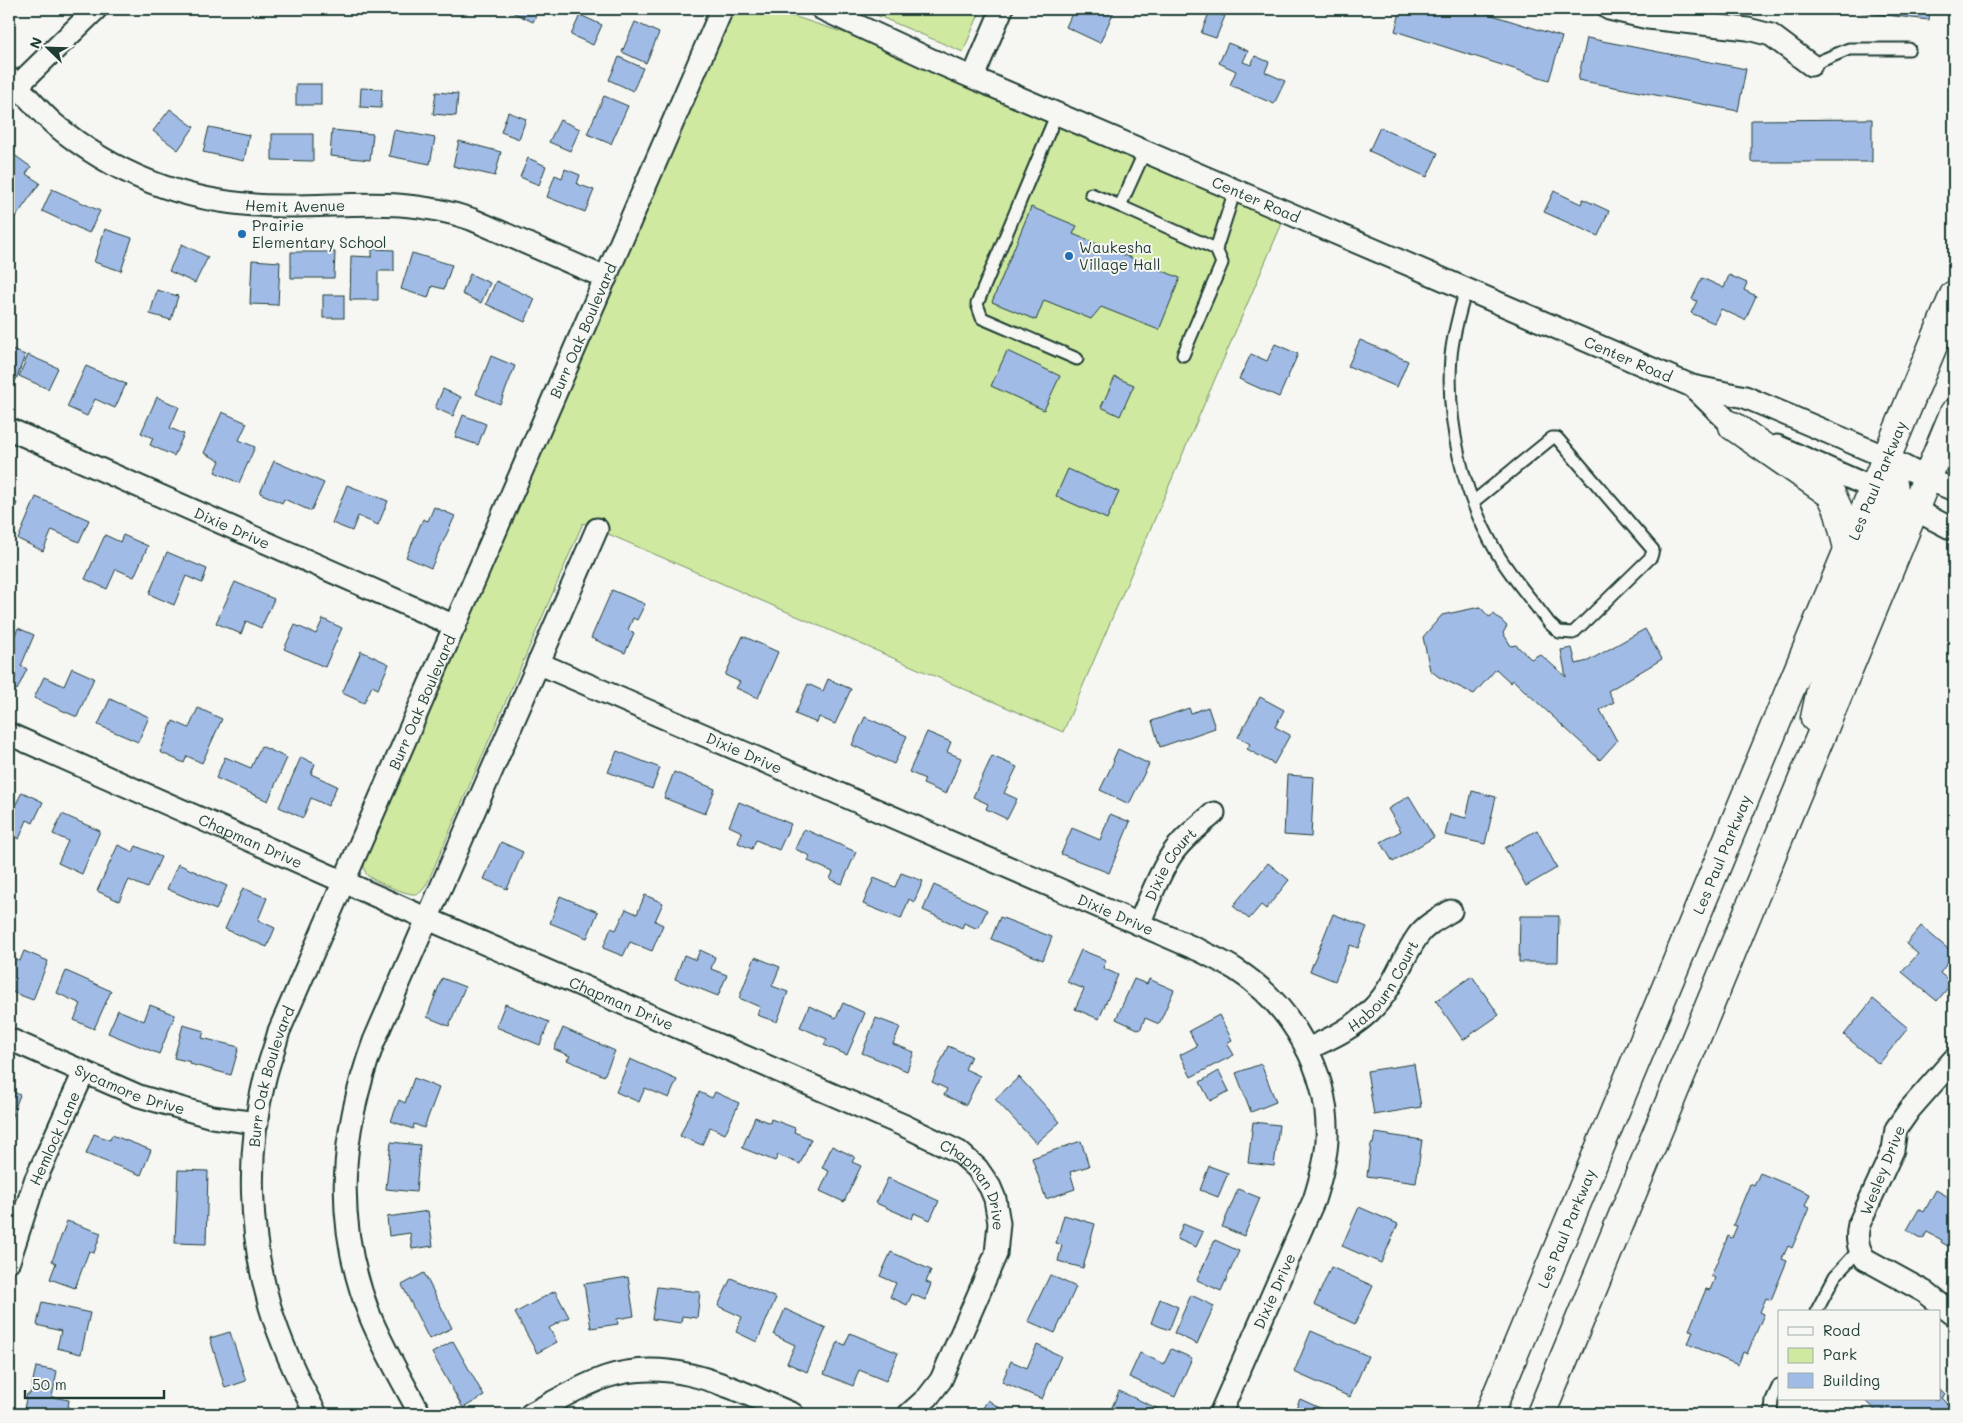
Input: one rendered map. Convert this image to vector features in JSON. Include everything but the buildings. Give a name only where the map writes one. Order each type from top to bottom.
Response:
[{"type":"main road","name":"Les Paul Parkway","points":[[1895,500],[1893,462],[1954,295]]},
{"type":"main road","points":[[1541,1414],[1799,790],[1826,666],[1895,500],[1893,462],[1954,332]]},
{"type":"main road","points":[[1733,426],[1831,494],[1838,508],[1849,552]]},
{"type":"main road","name":"Les Paul Parkway","points":[[1489,1414],[1849,552],[1895,500],[1928,479],[1951,432]]},
{"type":"street","points":[[12,86],[96,9]]},
{"type":"street","name":"Burr Oak Boulevard","points":[[316,1414],[290,1363],[270,1308],[259,1257],[252,1195],[257,1123],[265,1080],[279,1031],[722,9]]},
{"type":"street","name":"Center Road","points":[[822,9],[934,61],[1692,386],[1745,397],[1954,490]]},
{"type":"street","points":[[973,77],[1002,9]]},
{"type":"street","points":[[1609,9],[1648,18],[1748,29],[1771,35],[1810,66]]},
{"type":"street","name":"Hemit Avenue","points":[[12,86],[78,143],[104,159],[158,185],[210,201],[242,205],[287,206],[378,203],[416,206],[454,214],[480,223],[606,278]]},
{"type":"street","name":"Center Road","points":[[1692,386],[1733,426],[1895,500],[1954,530]]},
{"type":"street","name":"Dixie Drive","points":[[9,429],[455,626]]},
{"type":"street","points":[[420,1414],[385,1349],[362,1295],[350,1248],[346,1212],[345,1167],[350,1122],[361,1077],[374,1041],[597,529]]},
{"type":"street","name":"Dixie Drive","points":[[538,663],[1201,951],[1235,969],[1268,996],[1292,1024],[1307,1049],[1318,1076],[1324,1102],[1327,1141],[1322,1173],[1314,1200],[1220,1414]]},
{"type":"street","name":"Chapman Drive","points":[[9,734],[344,881],[428,920],[905,1126],[959,1152],[977,1168],[995,1198],[1000,1223],[996,1254],[941,1380],[928,1398],[909,1414]]},
{"type":"street","name":"Dixie Court","points":[[1139,924],[1172,853],[1184,839],[1214,813]]},
{"type":"street","name":"Habourn Court","points":[[1307,1049],[1341,1034],[1376,1005],[1394,980],[1417,936],[1427,926],[1451,911]]},
{"type":"street","name":"Sycamore Drive","points":[[9,1039],[156,1102],[212,1117],[257,1123]]},
{"type":"street","name":"Wesley Drive","points":[[1859,1250],[1857,1237],[1859,1224],[1893,1150],[1896,1129],[1910,1109],[1954,1059]]},
{"type":"street","name":"Hemlock Lane","points":[[9,1261],[36,1181],[84,1072]]},
{"type":"street","points":[[1859,1250],[1865,1259],[1925,1292],[1954,1315]]},
{"type":"street","points":[[531,1414],[582,1387],[606,1377],[635,1371],[665,1370],[696,1375],[717,1382],[793,1414]]},
{"type":"lane","points":[[1810,66],[1849,49],[1909,49]]},
{"type":"lane","points":[[1057,113],[977,304],[982,318],[1076,359]]},
{"type":"lane","points":[[1120,206],[1145,151]]},
{"type":"lane","points":[[1183,355],[1222,263],[1216,249],[1235,190]]},
{"type":"lane","points":[[1091,194],[1216,249]]},
{"type":"lane","points":[[1466,289],[1451,354],[1450,388],[1453,421],[1462,468],[1473,502],[1476,511],[1498,554],[1549,624],[1559,632],[1573,633],[1651,557],[1653,550],[1557,438],[1552,438],[1473,502]]},
{"type":"lane","points":[[1817,1310],[1835,1276],[1859,1250]]},
{"type":"lane","points":[[1771,1414],[1772,1400],[1778,1387]]},
{"type":"green space","points":[[733,9],[771,9],[851,35],[1283,221],[1063,732],[583,523],[427,884],[416,894],[392,888],[368,876],[365,871],[364,861]]},
{"type":"green space","points":[[862,9],[981,9],[963,52]]},
{"type":"place","name":"Prairie Elementary School","points":[[242,234]]},
{"type":"place","name":"Waukesha Village Hall","points":[[1069,256]]}]
